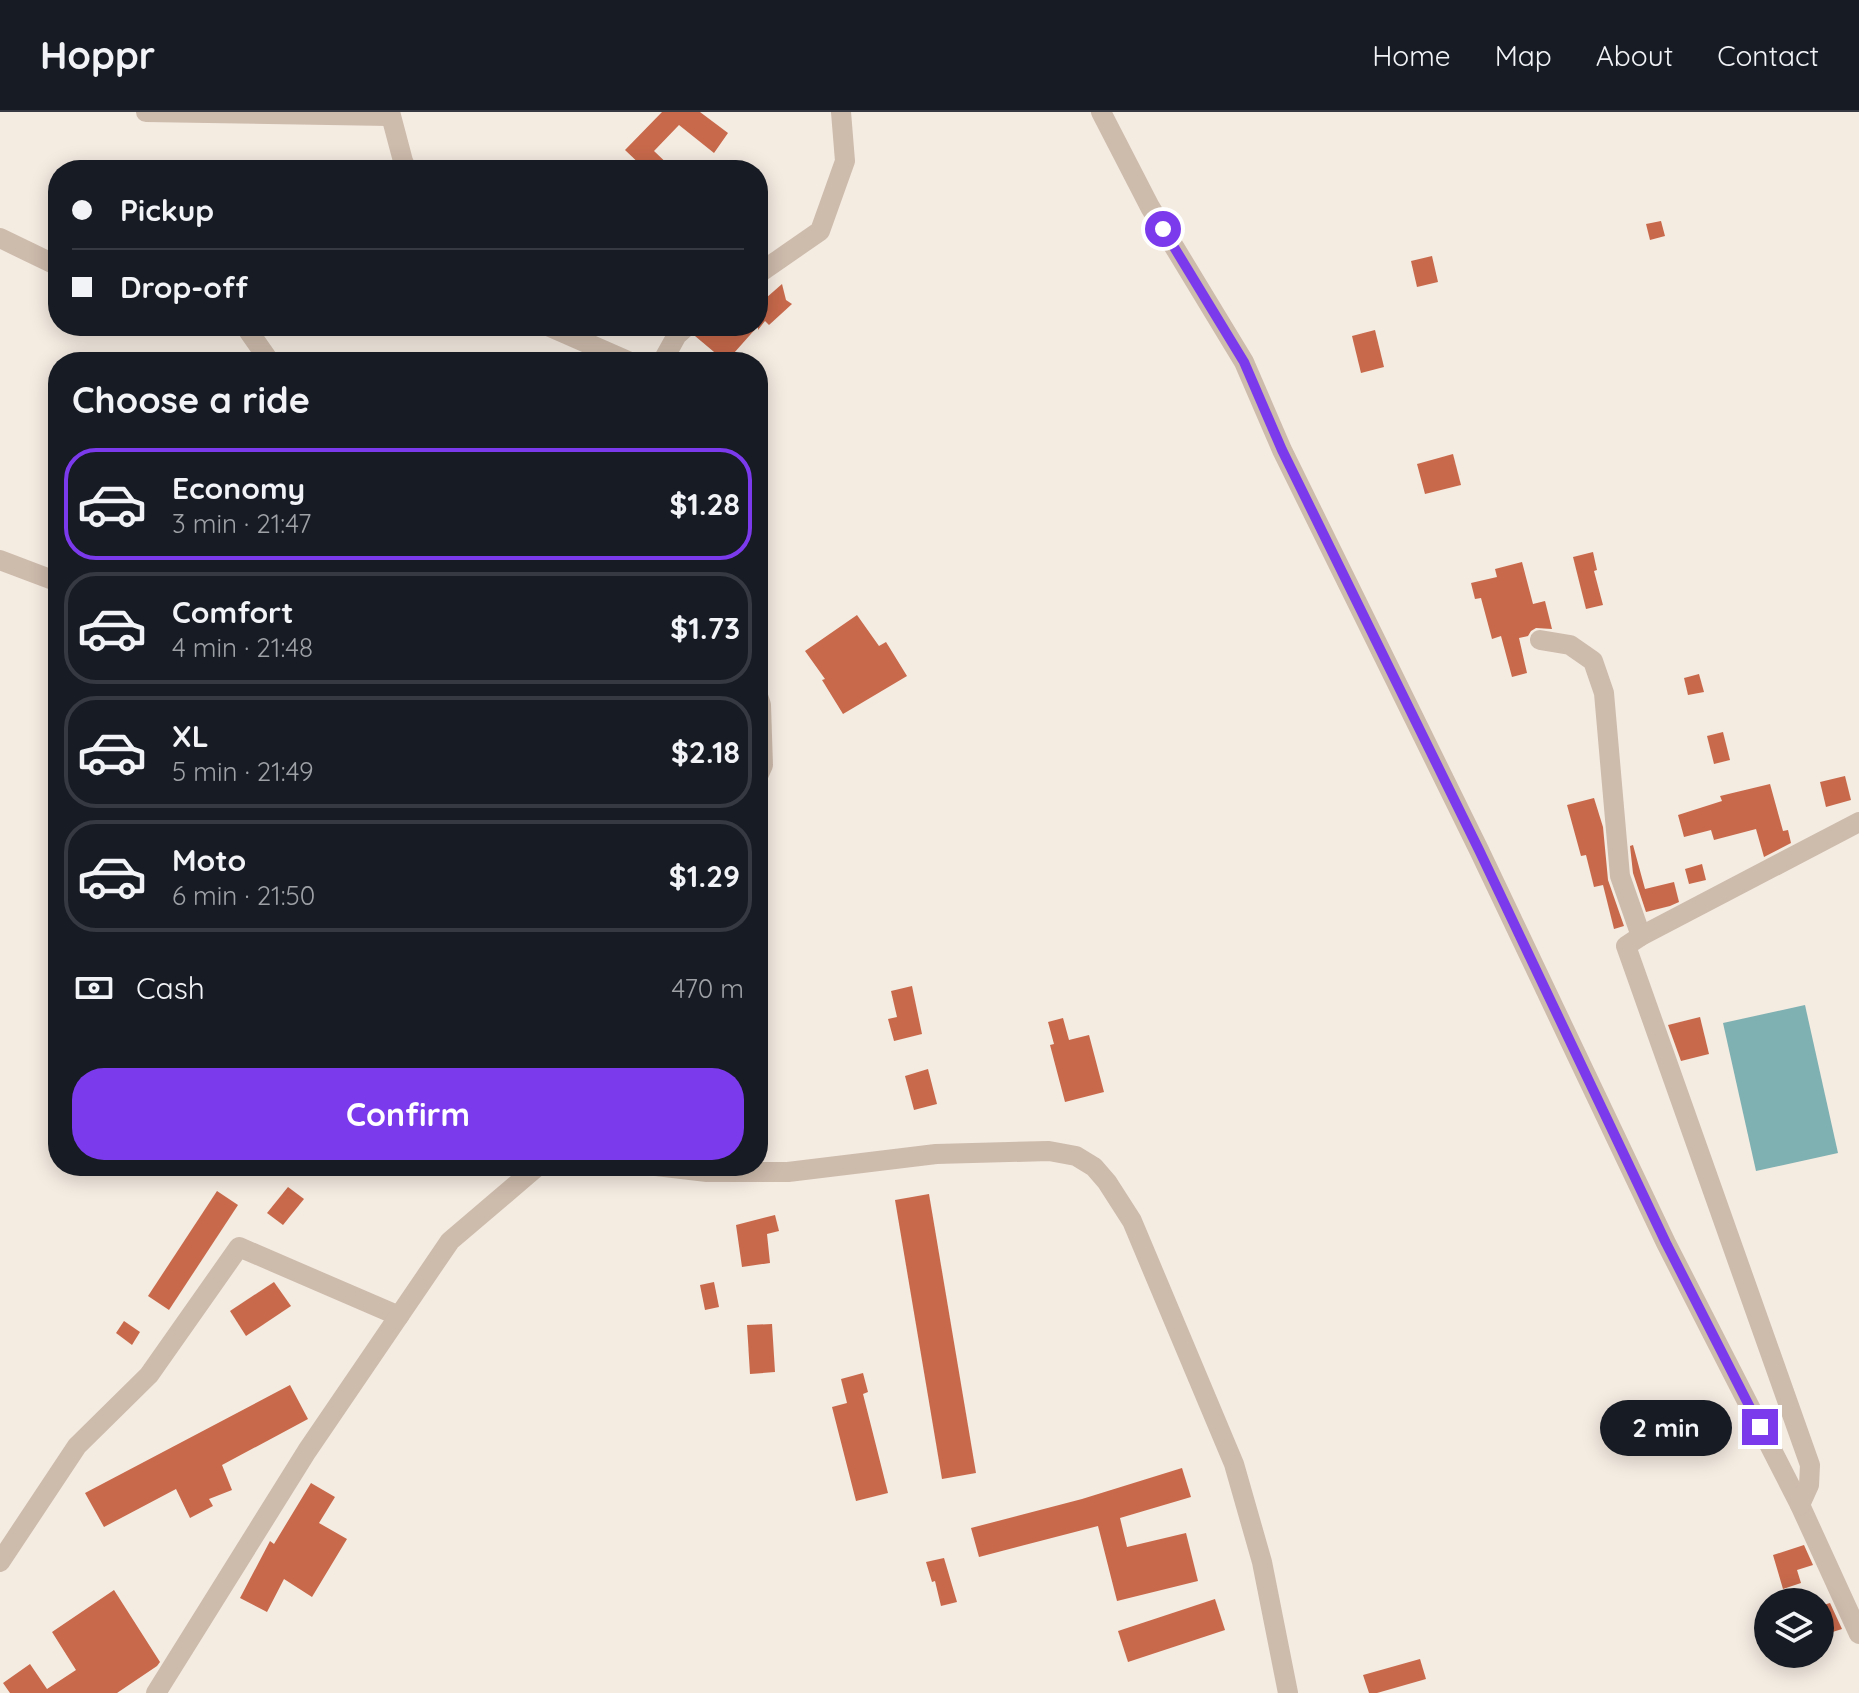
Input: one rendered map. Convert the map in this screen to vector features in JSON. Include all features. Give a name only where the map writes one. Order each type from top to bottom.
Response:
[{"type":"street","points":[[146,112],[389,114],[403,160]]},
{"type":"street","points":[[768,267],[820,231],[845,161],[841,112]]},
{"type":"street","points":[[1101,112],[1150,207],[1244,362],[1282,450],[1479,850],[1666,1243],[1800,1505],[1859,1634]]},
{"type":"street","points":[[0,238],[48,261]]},
{"type":"street","points":[[571,336],[607,352]]},
{"type":"street","points":[[0,560],[48,578]]},
{"type":"street","points":[[1540,640],[1570,645],[1593,661],[1604,693],[1620,876],[1641,936]]},
{"type":"street","points":[[1800,1505],[1809,1485],[1810,1465],[1626,946],[1859,822]]},
{"type":"street","points":[[768,1172],[936,1154],[1049,1151],[1076,1156],[1094,1167],[1132,1221],[1234,1464],[1262,1562],[1288,1693]]},
{"type":"street","points":[[156,1693],[307,1451],[450,1241],[526,1176]]},
{"type":"street","points":[[0,1562],[77,1446],[149,1375],[239,1247],[399,1316]]},
{"type":"water","points":[[1805,1005],[1838,1153],[1756,1171],[1723,1023]]},
{"type":"building","points":[[662,112],[700,112],[728,133],[714,153],[679,125],[654,151],[663,160],[636,160],[625,150]]},
{"type":"building","points":[[1661,221],[1665,236],[1650,240],[1646,224]]},
{"type":"building","points":[[1432,256],[1438,282],[1417,287],[1411,261]]},
{"type":"building","points":[[782,284],[786,300],[792,304],[769,325],[768,296]]},
{"type":"building","points":[[1375,330],[1384,367],[1361,373],[1352,336]]},
{"type":"building","points":[[695,336],[749,336],[735,352],[714,352]]},
{"type":"building","points":[[1453,454],[1461,485],[1425,494],[1417,464]]},
{"type":"building","points":[[1593,552],[1597,570],[1594,571],[1603,605],[1586,609],[1573,557]]},
{"type":"building","points":[[1522,562],[1533,604],[1545,601],[1552,629],[1536,628],[1528,636],[1519,638],[1527,673],[1512,677],[1501,636],[1492,639],[1481,598],[1475,599],[1471,583],[1497,577],[1495,569]]},
{"type":"building","points":[[857,615],[879,646],[886,642],[907,676],[843,714],[822,680],[825,679],[805,651]]},
{"type":"building","points":[[1699,674],[1704,692],[1688,695],[1684,678]]},
{"type":"building","points":[[1723,732],[1730,760],[1714,764],[1707,736]]},
{"type":"building","points":[[1845,776],[1851,800],[1826,807],[1820,782]]},
{"type":"building","points":[[1770,784],[1783,831],[1788,830],[1791,843],[1764,857],[1756,829],[1714,840],[1711,830],[1684,837],[1678,815],[1722,801],[1720,796]]},
{"type":"building","points":[[1594,798],[1603,827],[1608,880],[1624,926],[1614,929],[1603,885],[1594,887],[1586,855],[1581,856],[1567,805]]},
{"type":"building","points":[[1633,845],[1645,889],[1674,882],[1679,902],[1646,912],[1633,873],[1630,846]]},
{"type":"building","points":[[1702,864],[1706,880],[1689,884],[1685,869]]},
{"type":"building","points":[[912,986],[922,1034],[894,1041],[888,1019],[897,1017],[891,991]]},
{"type":"building","points":[[1700,1017],[1709,1054],[1681,1061],[1668,1025]]},
{"type":"building","points":[[1063,1018],[1069,1040],[1089,1035],[1104,1092],[1065,1102],[1050,1045],[1054,1044],[1048,1022]]},
{"type":"building","points":[[928,1069],[937,1104],[914,1110],[905,1076]]},
{"type":"building","points":[[288,1187],[304,1199],[283,1225],[267,1213]]},
{"type":"building","points":[[217,1191],[238,1205],[169,1310],[148,1296]]},
{"type":"building","points":[[929,1194],[976,1473],[942,1479],[895,1200]]},
{"type":"building","points":[[775,1215],[779,1231],[767,1234],[770,1263],[742,1267],[736,1225]]},
{"type":"building","points":[[274,1282],[291,1306],[246,1336],[230,1311]]},
{"type":"building","points":[[714,1282],[719,1307],[705,1310],[700,1285]]},
{"type":"building","points":[[124,1321],[140,1332],[132,1345],[116,1333]]},
{"type":"building","points":[[772,1324],[775,1372],[750,1374],[747,1325]]},
{"type":"building","points":[[863,1373],[868,1392],[863,1394],[888,1493],[856,1501],[832,1407],[847,1403],[841,1379]]},
{"type":"building","points":[[290,1385],[308,1419],[222,1465],[232,1490],[209,1499],[213,1506],[190,1518],[176,1489],[104,1527],[85,1493]]},
{"type":"building","points":[[1182,1468],[1191,1497],[1120,1518],[1127,1547],[1186,1533],[1198,1581],[1117,1601],[1098,1526],[979,1557],[971,1528],[1082,1499]]},
{"type":"building","points":[[311,1483],[335,1497],[319,1523],[347,1539],[312,1597],[284,1579],[267,1612],[240,1598],[270,1541],[274,1544]]},
{"type":"building","points":[[1804,1545],[1813,1565],[1797,1570],[1801,1583],[1783,1588],[1773,1555]]},
{"type":"building","points":[[944,1558],[957,1602],[941,1606],[926,1562]]},
{"type":"building","points":[[114,1590],[160,1662],[157,1666],[117,1693],[10,1693],[3,1683],[30,1664],[47,1689],[76,1670],[52,1632]]},
{"type":"building","points":[[1215,1599],[1225,1630],[1128,1662],[1118,1631]]},
{"type":"building","points":[[1834,1612],[1842,1629],[1834,1632]]},
{"type":"building","points":[[1420,1659],[1426,1679],[1369,1693],[1363,1675]]},
{"type":"route","points":[[1163,229],[1244,362],[1282,450],[1479,850],[1666,1243],[1760,1427]]}]
